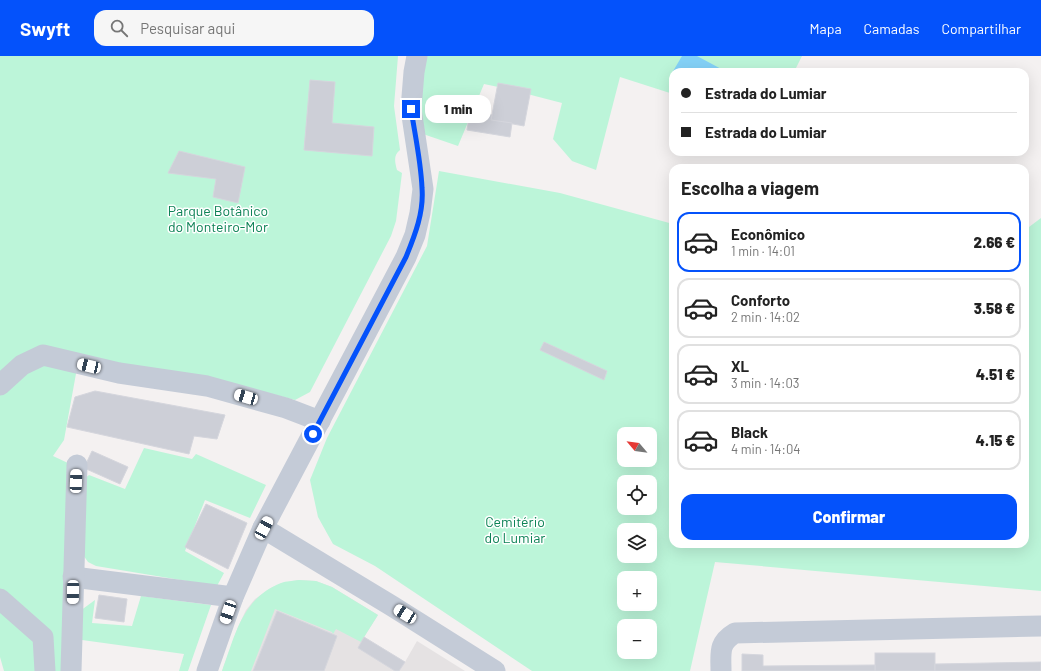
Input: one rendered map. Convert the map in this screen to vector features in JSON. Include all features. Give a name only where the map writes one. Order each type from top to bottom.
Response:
[{"type":"street","points":[[207,671],[233,598],[264,528],[406,257],[415,235],[420,213],[422,189],[411,109],[417,56]]},
{"type":"street","points":[[0,385],[22,365],[43,355],[119,373],[207,386],[286,408],[320,421]]},
{"type":"street","points":[[71,671],[76,465]]},
{"type":"street","points":[[264,528],[495,671]]},
{"type":"street","points":[[73,577],[233,598]]},
{"type":"street","points":[[0,599],[43,637],[45,671]]},
{"type":"street","points":[[721,671],[721,653],[723,644],[728,637],[735,633],[1041,626]]},
{"type":"shaded area","points":[[299,580],[316,581],[332,587],[378,615],[364,637],[405,662],[417,641],[465,671],[222,671],[238,627],[246,610],[255,599],[271,588],[282,583]]},
{"type":"green space","name":"Parque Botânico do Monteiro-Mor","points":[[0,56],[398,56],[394,106],[400,150],[396,154],[395,159],[397,170],[402,173],[396,221],[391,236],[310,392],[295,400],[261,391],[79,357],[64,440],[53,456],[70,464],[65,671],[4,671],[0,657]]},
{"type":"green space","points":[[426,56],[802,56],[796,68],[669,68],[669,93],[620,77],[596,170],[572,161],[553,139],[562,103],[484,84],[458,146],[423,134],[421,88]]},
{"type":"green space","name":"Cemitério do Lumiar","points":[[439,171],[560,193],[669,223],[669,548],[1029,548],[1029,227],[1041,218],[1041,591],[715,562],[690,671],[532,671],[375,566],[333,544],[318,517],[310,480],[327,438],[427,246]]},
{"type":"green space","points":[[144,448],[192,459],[196,454],[266,485],[250,518],[205,500],[185,551],[224,573],[217,586],[96,566],[88,562],[81,552],[84,479],[89,475],[125,489]]},
{"type":"green space","points":[[299,580],[316,581],[332,587],[378,615],[361,642],[336,629],[333,634],[332,632],[275,609],[251,671],[222,671],[236,632],[249,608],[257,598],[283,582]]},
{"type":"green space","points":[[141,596],[211,605],[188,671],[179,671],[184,654],[82,640],[80,611],[95,600],[92,623],[132,626]]},
{"type":"water","points":[[682,56],[697,56],[719,68],[675,68]]},
{"type":"building","points":[[310,80],[335,82],[332,123],[374,127],[372,156],[304,150]]},
{"type":"building","points":[[498,83],[531,89],[524,126],[491,120]]},
{"type":"building","points":[[470,111],[492,115],[491,120],[512,123],[510,137],[467,130]]},
{"type":"building","points":[[179,151],[245,167],[238,203],[213,197],[216,179],[168,173]]},
{"type":"building","points":[[544,342],[607,371],[604,380],[540,350]]},
{"type":"building","points":[[95,391],[225,415],[217,439],[194,436],[189,454],[67,427],[75,397]]},
{"type":"building","points":[[92,451],[128,467],[120,484],[84,468]]},
{"type":"building","points":[[206,504],[247,523],[228,569],[185,547]]},
{"type":"building","points":[[99,595],[127,599],[124,622],[95,618]]},
{"type":"building","points":[[277,611],[337,636],[324,671],[253,671]]},
{"type":"building","points":[[364,637],[405,662],[399,671],[395,671],[358,648]]},
{"type":"building","points":[[875,653],[935,653],[935,671],[875,671]]},
{"type":"building","points":[[742,654],[763,655],[763,666],[875,665],[875,671],[742,671]]},
{"type":"building","points":[[1041,662],[1041,671],[935,671],[935,664]]},
{"type":"route","points":[[313,434],[406,257],[415,235],[420,213],[422,189],[411,109]]}]
